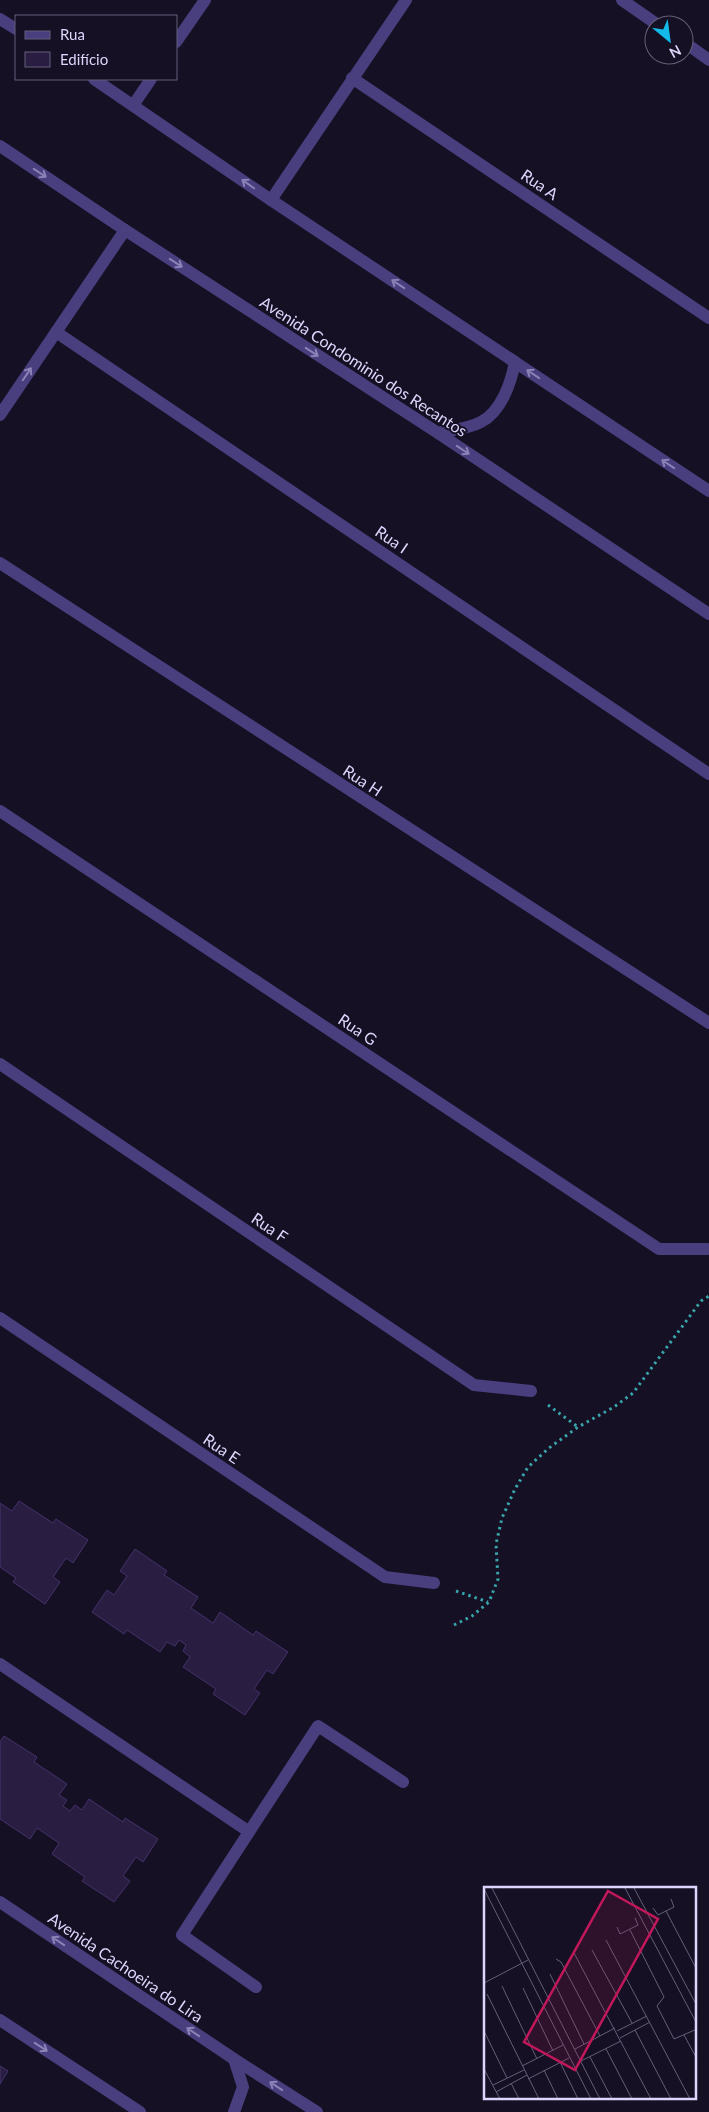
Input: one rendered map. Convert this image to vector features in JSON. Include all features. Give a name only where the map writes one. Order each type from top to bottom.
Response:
[{"type":"street","points":[[178,39],[205,0]]},
{"type":"street","points":[[271,200],[406,0]]},
{"type":"street","points":[[622,0],[644,15]]},
{"type":"street","points":[[0,19],[15,28]]},
{"type":"street","points":[[694,49],[709,60]]},
{"type":"street","name":"Rua A","points":[[352,78],[709,318]]},
{"type":"street","points":[[96,80],[134,104],[271,200],[709,491]]},
{"type":"street","points":[[134,104],[150,80]]},
{"type":"street","name":"Avenida Condominio dos Recantos","points":[[0,146],[125,230],[438,433],[709,614]]},
{"type":"street","points":[[0,415],[125,230]]},
{"type":"street","name":"Rua I","points":[[56,332],[709,774]]},
{"type":"street","points":[[438,433],[481,422],[496,409],[507,387],[514,362],[491,346]]},
{"type":"street","name":"Rua H","points":[[0,563],[709,1023]]},
{"type":"street","name":"Rua G","points":[[0,811],[659,1249],[706,1249]]},
{"type":"street","name":"Rua F","points":[[0,1064],[474,1385],[531,1391]]},
{"type":"street","name":"Rua E","points":[[0,1318],[385,1577],[434,1583]]},
{"type":"street","points":[[0,1664],[248,1832]]},
{"type":"street","points":[[256,1986],[182,1935],[318,1726],[403,1782]]},
{"type":"street","name":"Avenida Cachoeira do Lira","points":[[0,1902],[234,2059],[317,2112]]},
{"type":"street","points":[[0,2020],[140,2112]]},
{"type":"street","points":[[234,2059],[243,2087],[234,2112]]},
{"type":"path","points":[[454,1625],[472,1616],[489,1602],[498,1579],[496,1544],[502,1518],[515,1489],[528,1467],[549,1448],[578,1427],[614,1407],[633,1393],[701,1301],[709,1296]]},
{"type":"path","points":[[531,1391],[578,1427]]},
{"type":"path","points":[[434,1583],[489,1602]]},
{"type":"building","points":[[19,1501],[53,1523],[56,1519],[88,1540],[73,1563],[66,1558],[53,1577],[60,1582],[45,1604],[13,1582],[16,1578],[0,1567],[0,1503],[12,1511]]},
{"type":"building","points":[[135,1549],[167,1571],[164,1575],[198,1597],[191,1608],[213,1623],[220,1612],[253,1635],[256,1631],[288,1652],[273,1674],[267,1670],[254,1689],[260,1693],[245,1715],[213,1694],[216,1689],[183,1667],[190,1657],[183,1651],[186,1645],[179,1640],[175,1646],[167,1642],[160,1652],[127,1630],[124,1634],[92,1612],[107,1590],[114,1595],[127,1576],[120,1571]]},
{"type":"building","points":[[4,1736],[37,1757],[34,1762],[67,1784],[59,1795],[67,1800],[63,1806],[70,1811],[75,1805],[82,1810],[89,1799],[123,1822],[125,1818],[158,1839],[143,1862],[136,1857],[123,1876],[130,1881],[114,1902],[82,1881],[85,1877],[52,1854],[59,1843],[37,1828],[30,1839],[0,1819],[0,1742]]},
{"type":"building","points":[[0,2066],[8,2071],[0,2084]]}]
